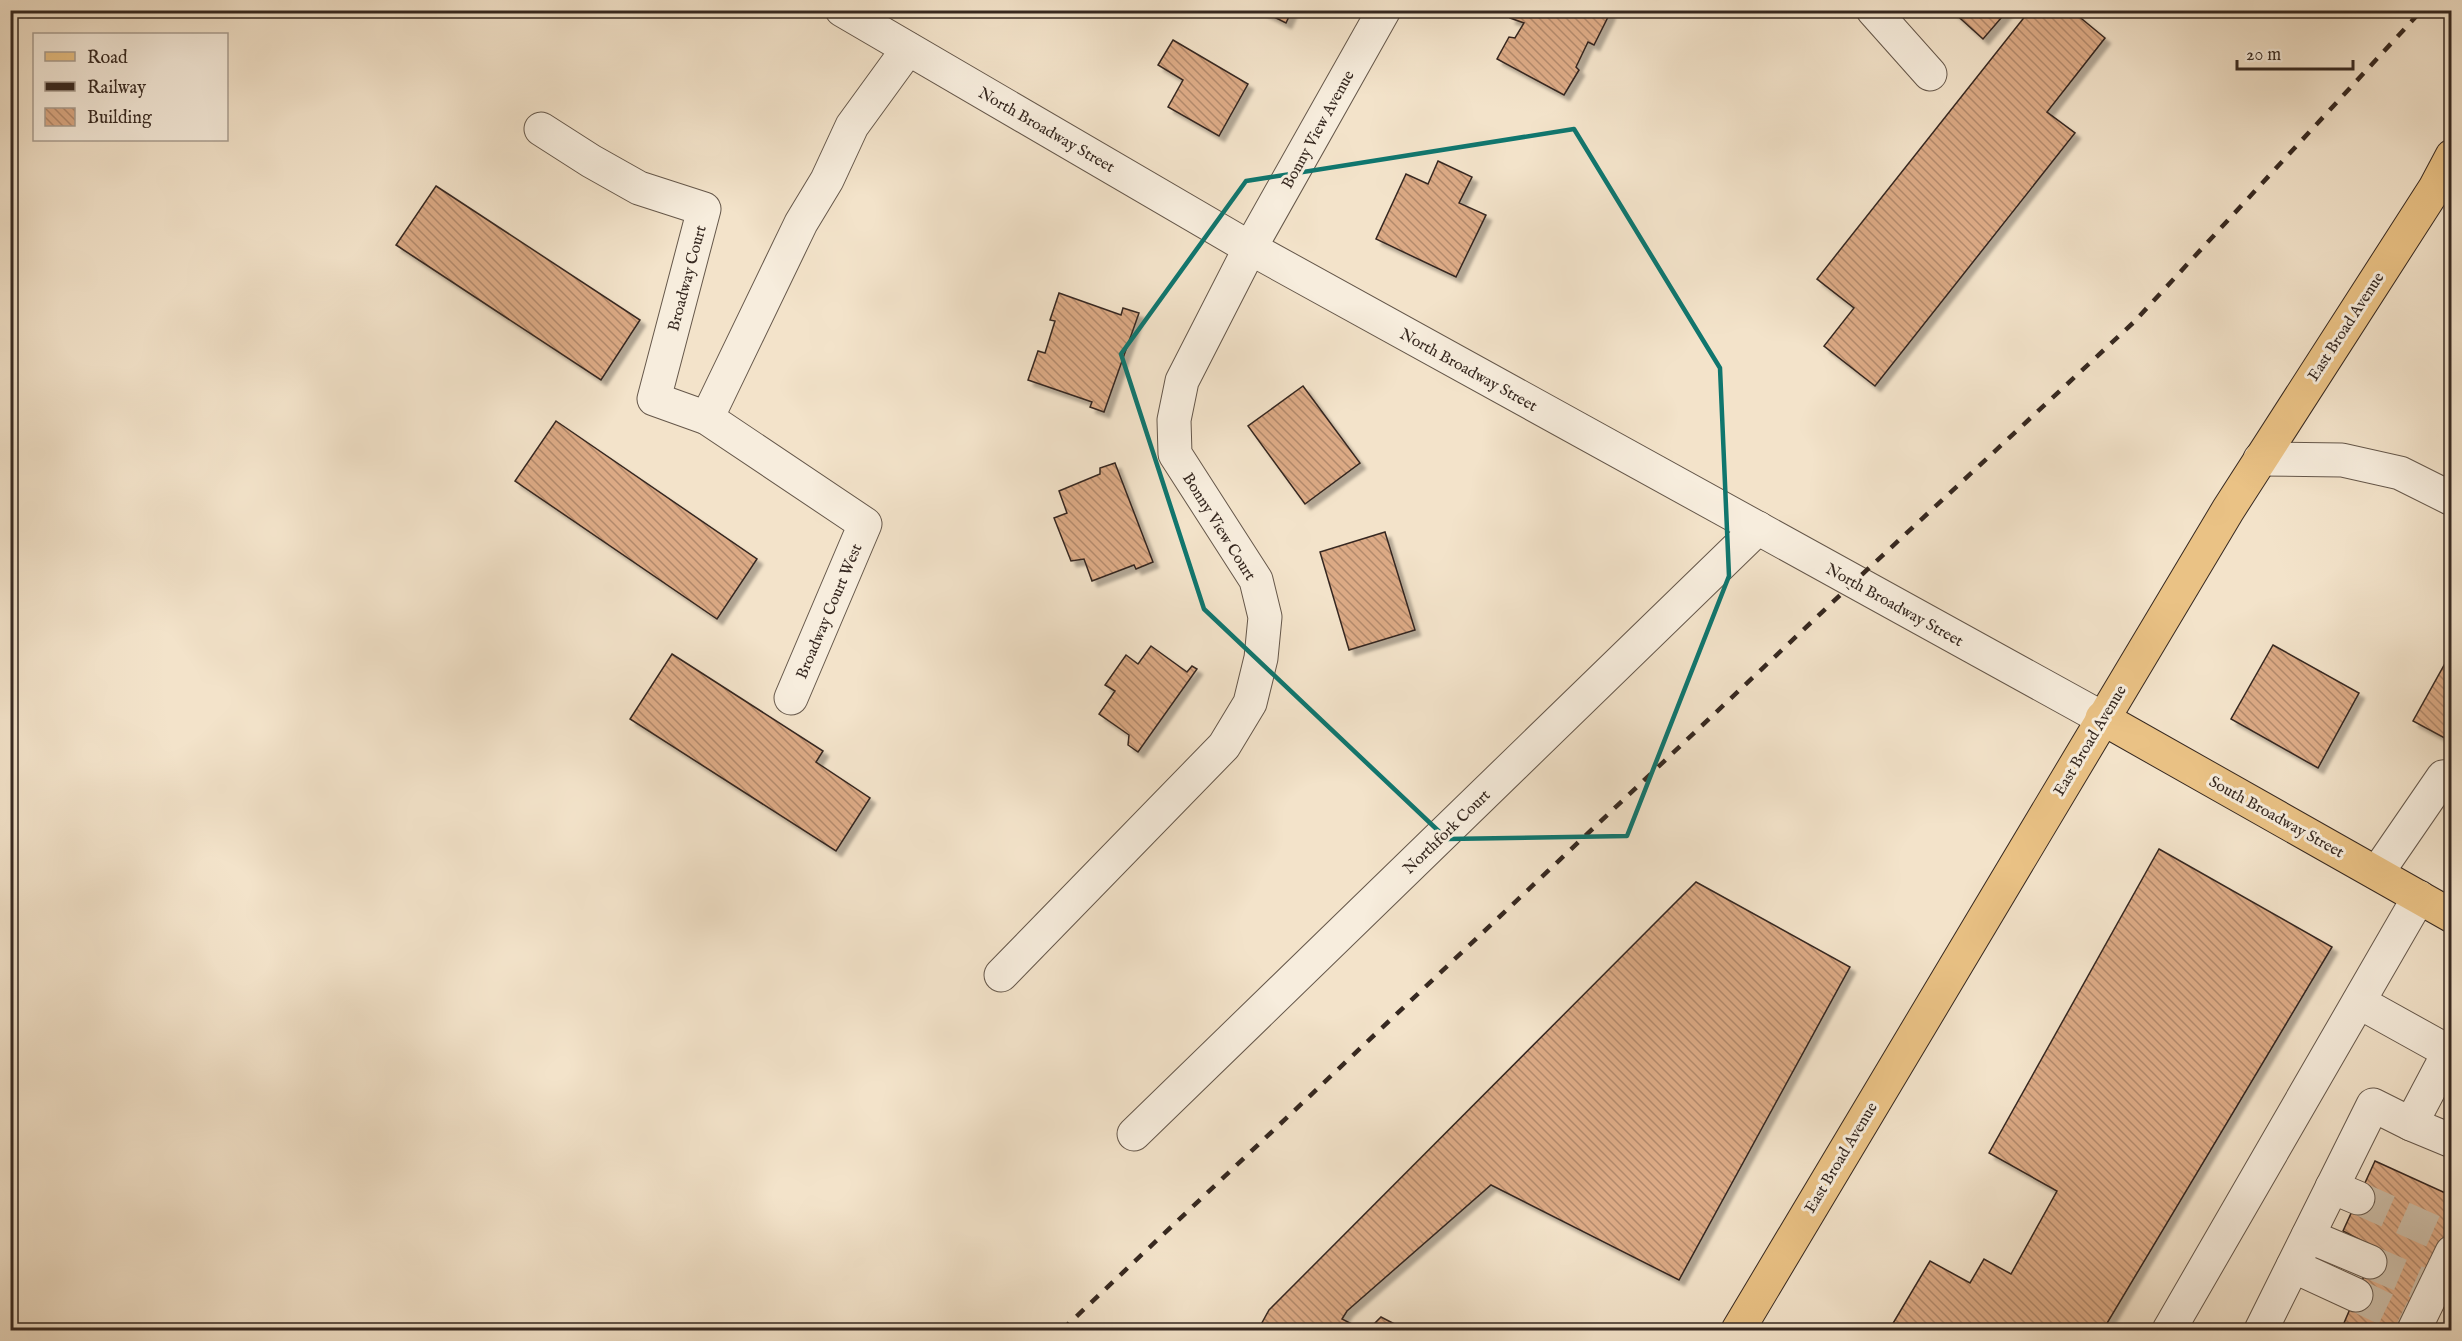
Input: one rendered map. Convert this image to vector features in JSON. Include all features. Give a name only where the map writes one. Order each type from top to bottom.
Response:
[{"type":"main road","name":"East Broad Avenue","points":[[1738,1330],[2102,718],[2260,459],[2435,188],[2451,156]]},
{"type":"main road","name":"South Broadway Street","points":[[2102,718],[2451,916]]},
{"type":"street","name":"North Broadway Street","points":[[842,10],[1250,248],[2102,718]]},
{"type":"street","name":"Bonny View Avenue","points":[[1250,248],[1384,10]]},
{"type":"street","points":[[1873,10],[1930,74]]},
{"type":"street","points":[[707,418],[801,223],[827,180],[852,126],[908,49]]},
{"type":"street","name":"Broadway Court","points":[[542,129],[591,161],[639,188],[704,209],[654,399],[707,418],[865,524]]},
{"type":"street","name":"Bonny View Court","points":[[1001,975],[1224,746],[1250,703],[1261,658],[1265,617],[1256,580],[1175,454],[1174,420],[1182,381],[1250,248]]},
{"type":"street","points":[[2260,459],[2342,460],[2400,473],[2451,499]]},
{"type":"street","name":"Broadway Court West","points":[[791,698],[865,524]]},
{"type":"street","name":"Northfork Court","points":[[1134,1134],[1758,528]]},
{"type":"street","points":[[2377,873],[2443,777],[2451,776]]},
{"type":"street","points":[[2169,1330],[2419,897]]},
{"type":"street","points":[[2359,1002],[2450,1049],[2411,1124]]},
{"type":"street","points":[[2261,1330],[2308,1236],[2345,1193],[2373,1105],[2451,1142]]},
{"type":"street","points":[[2308,1236],[2370,1262]]},
{"type":"street","points":[[2414,1325],[2450,1243]]},
{"type":"street","points":[[2293,1266],[2356,1295]]},
{"type":"highlighted area","points":[[1574,129],[1720,368],[1729,576],[1627,836],[1447,839],[1204,609],[1121,354],[1246,181]]},
{"type":"building","points":[[1260,10],[1292,10],[1286,23]]},
{"type":"building","points":[[1514,10],[1605,10],[1610,13],[1594,45],[1588,42],[1576,67],[1579,70],[1564,95],[1497,59],[1509,37],[1515,38],[1524,23],[1510,18]]},
{"type":"building","points":[[1951,10],[2008,10],[1983,39]]},
{"type":"building","points":[[2030,10],[2071,10],[2105,38],[2047,112],[2075,133],[1875,386],[1824,346],[1854,308],[1817,279]]},
{"type":"building","points":[[1173,40],[1248,84],[1219,136],[1168,107],[1183,80],[1158,65]]},
{"type":"building","points":[[1438,161],[1472,177],[1459,203],[1486,215],[1456,277],[1376,239],[1406,174],[1428,184]]},
{"type":"building","points":[[436,186],[640,320],[601,380],[396,245]]},
{"type":"building","points":[[1059,293],[1121,315],[1123,308],[1139,313],[1104,412],[1090,407],[1092,402],[1028,380],[1038,351],[1045,353],[1055,321],[1050,320]]},
{"type":"building","points":[[1303,386],[1360,463],[1305,504],[1248,426]]},
{"type":"building","points":[[556,421],[757,559],[717,619],[515,481]]},
{"type":"building","points":[[1115,463],[1153,562],[1136,569],[1134,565],[1092,581],[1084,559],[1071,561],[1054,518],[1067,513],[1059,491],[1100,474],[1100,468]]},
{"type":"building","points":[[1385,532],[1415,630],[1349,650],[1320,552]]},
{"type":"building","points":[[2273,645],[2359,693],[2318,768],[2231,719]]},
{"type":"building","points":[[1151,646],[1187,672],[1192,666],[1197,669],[1138,752],[1128,745],[1129,735],[1099,714],[1115,691],[1105,685],[1126,655],[1138,664]]},
{"type":"building","points":[[2452,651],[2452,742],[2413,721]]},
{"type":"building","points":[[672,654],[823,751],[816,762],[870,798],[836,851],[630,719]]},
{"type":"building","points":[[2159,849],[2332,947],[2103,1330],[1889,1330],[1930,1261],[1970,1283],[1984,1259],[2011,1274],[2057,1191],[1989,1153]]},
{"type":"building","points":[[1696,882],[1850,967],[1679,1280],[1491,1185],[1347,1311],[1342,1319],[1363,1330],[1258,1330],[1269,1310]]},
{"type":"building","points":[[2375,1161],[2452,1196],[2452,1231],[2405,1330],[2341,1330],[2376,1248],[2343,1231]]},
{"type":"building","points":[[1381,1317],[1406,1330],[1368,1330]]},
{"type":"tunnel","points":[[2358,1198],[2448,1238]]},
{"type":"tunnel","points":[[2370,1262],[2426,1286]]},
{"type":"tunnel","points":[[2356,1295],[2410,1321]]},
{"type":"railway","points":[[1062,1330],[1855,581],[2134,322],[2422,10]]}]
